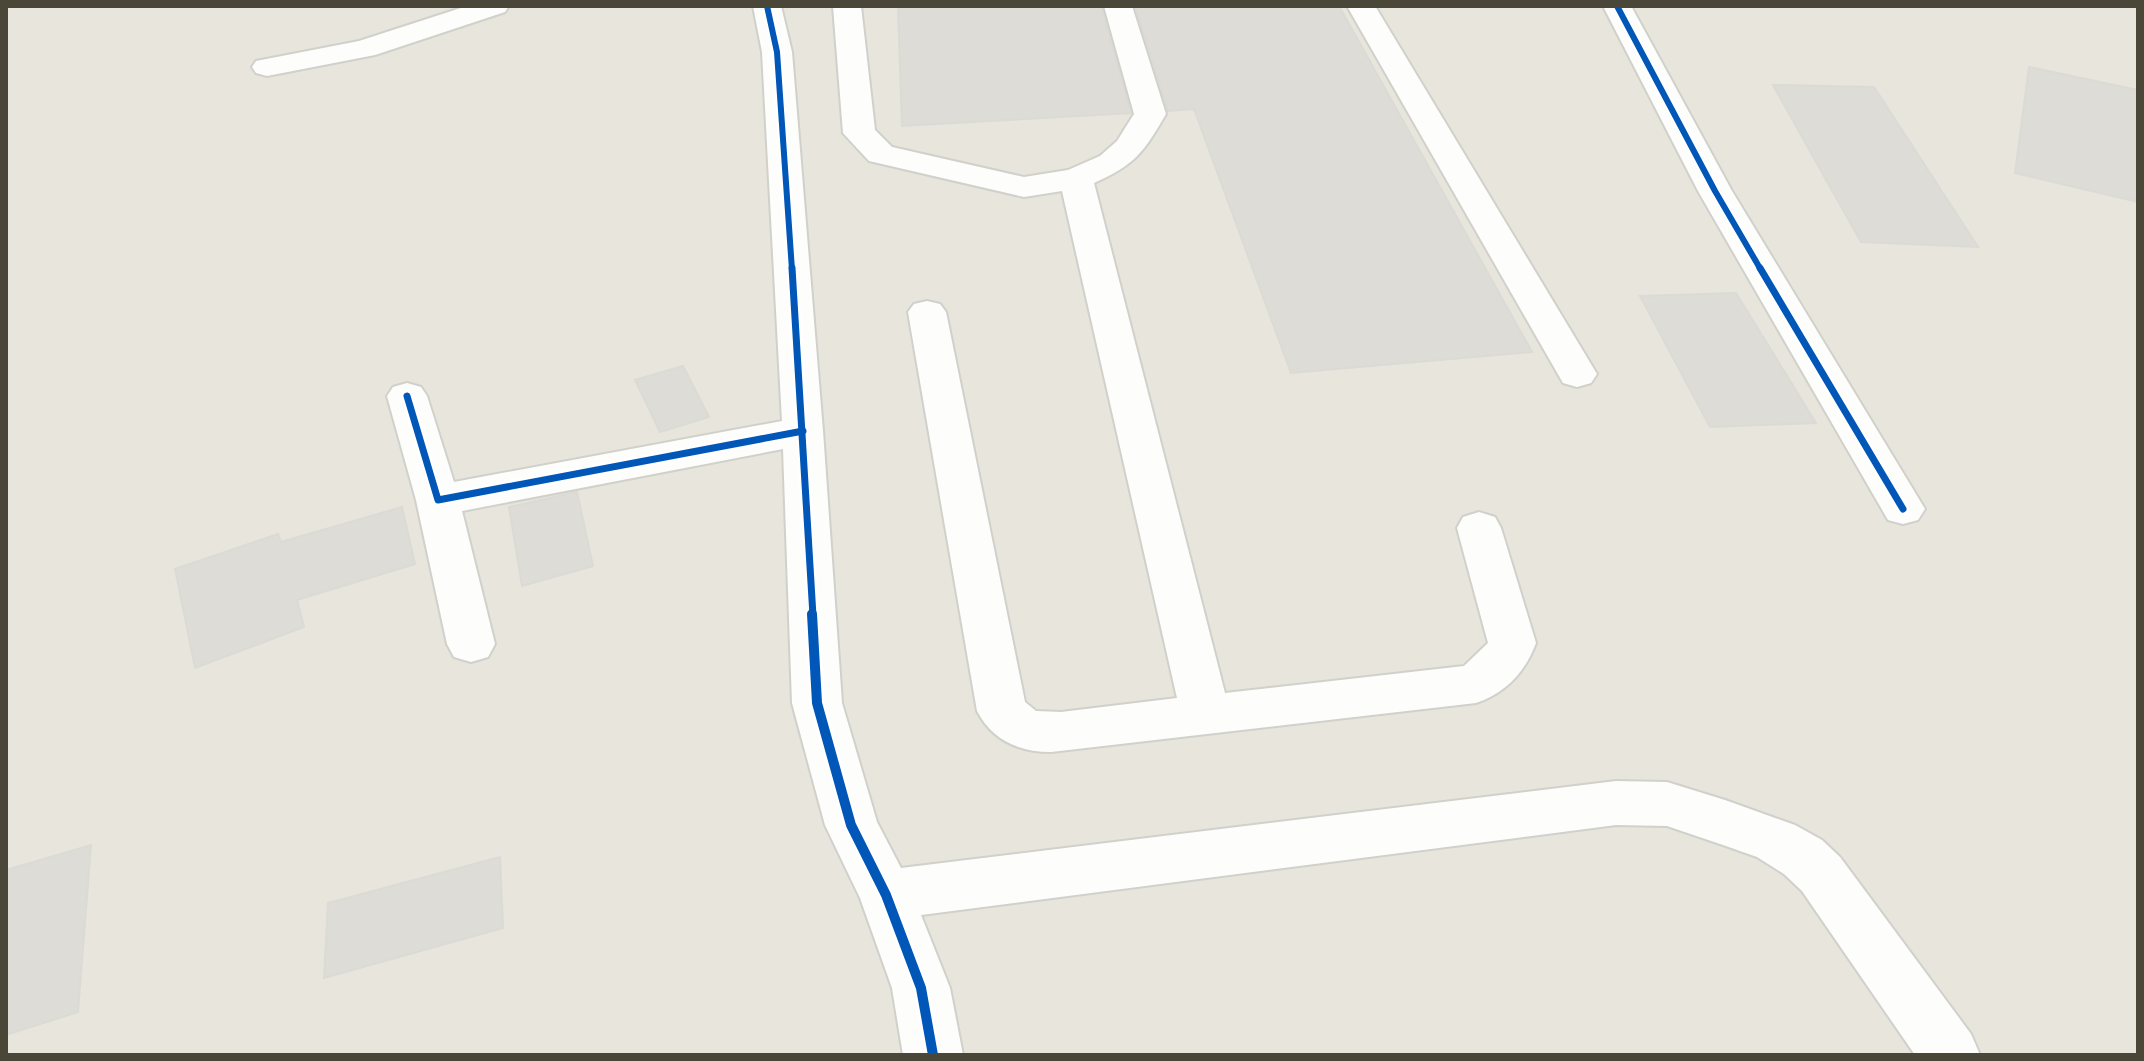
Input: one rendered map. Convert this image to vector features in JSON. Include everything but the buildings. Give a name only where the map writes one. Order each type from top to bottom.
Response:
[{"type":"street","points":[[267,67],[365,49],[495,6]]},
{"type":"street","points":[[767,6],[777,52],[803,431],[817,703],[851,825],[886,895],[921,988],[933,1055]]},
{"type":"street","points":[[847,6],[859,133],[881,154],[1024,187],[1076,179],[1112,163],[1130,147],[1150,114],[1118,6]]},
{"type":"street","points":[[1361,6],[1577,374]]},
{"type":"street","points":[[1617,6],[1715,191],[1903,509]]},
{"type":"street","points":[[1076,179],[1206,716]]},
{"type":"street","points":[[927,312],[1002,711],[1016,726],[1033,732],[1061,732],[1476,684],[1506,658],[1512,643],[1479,528]]},
{"type":"street","points":[[407,396],[438,500],[471,644]]},
{"type":"street","points":[[438,500],[803,431]]},
{"type":"street","points":[[886,895],[1616,803],[1667,804],[1776,841],[1803,857],[1821,874],[1950,1055]]},
{"type":"shaded area","points":[[6,6],[2138,6],[2138,1055],[6,1055]]},
{"type":"cycle path","points":[[767,6],[777,52],[803,431],[817,703],[851,825],[886,895],[921,988],[933,1055]]},
{"type":"cycle path","points":[[1617,6],[1715,191],[1903,509]]},
{"type":"cycle path","points":[[407,396],[438,500],[803,431]]}]
